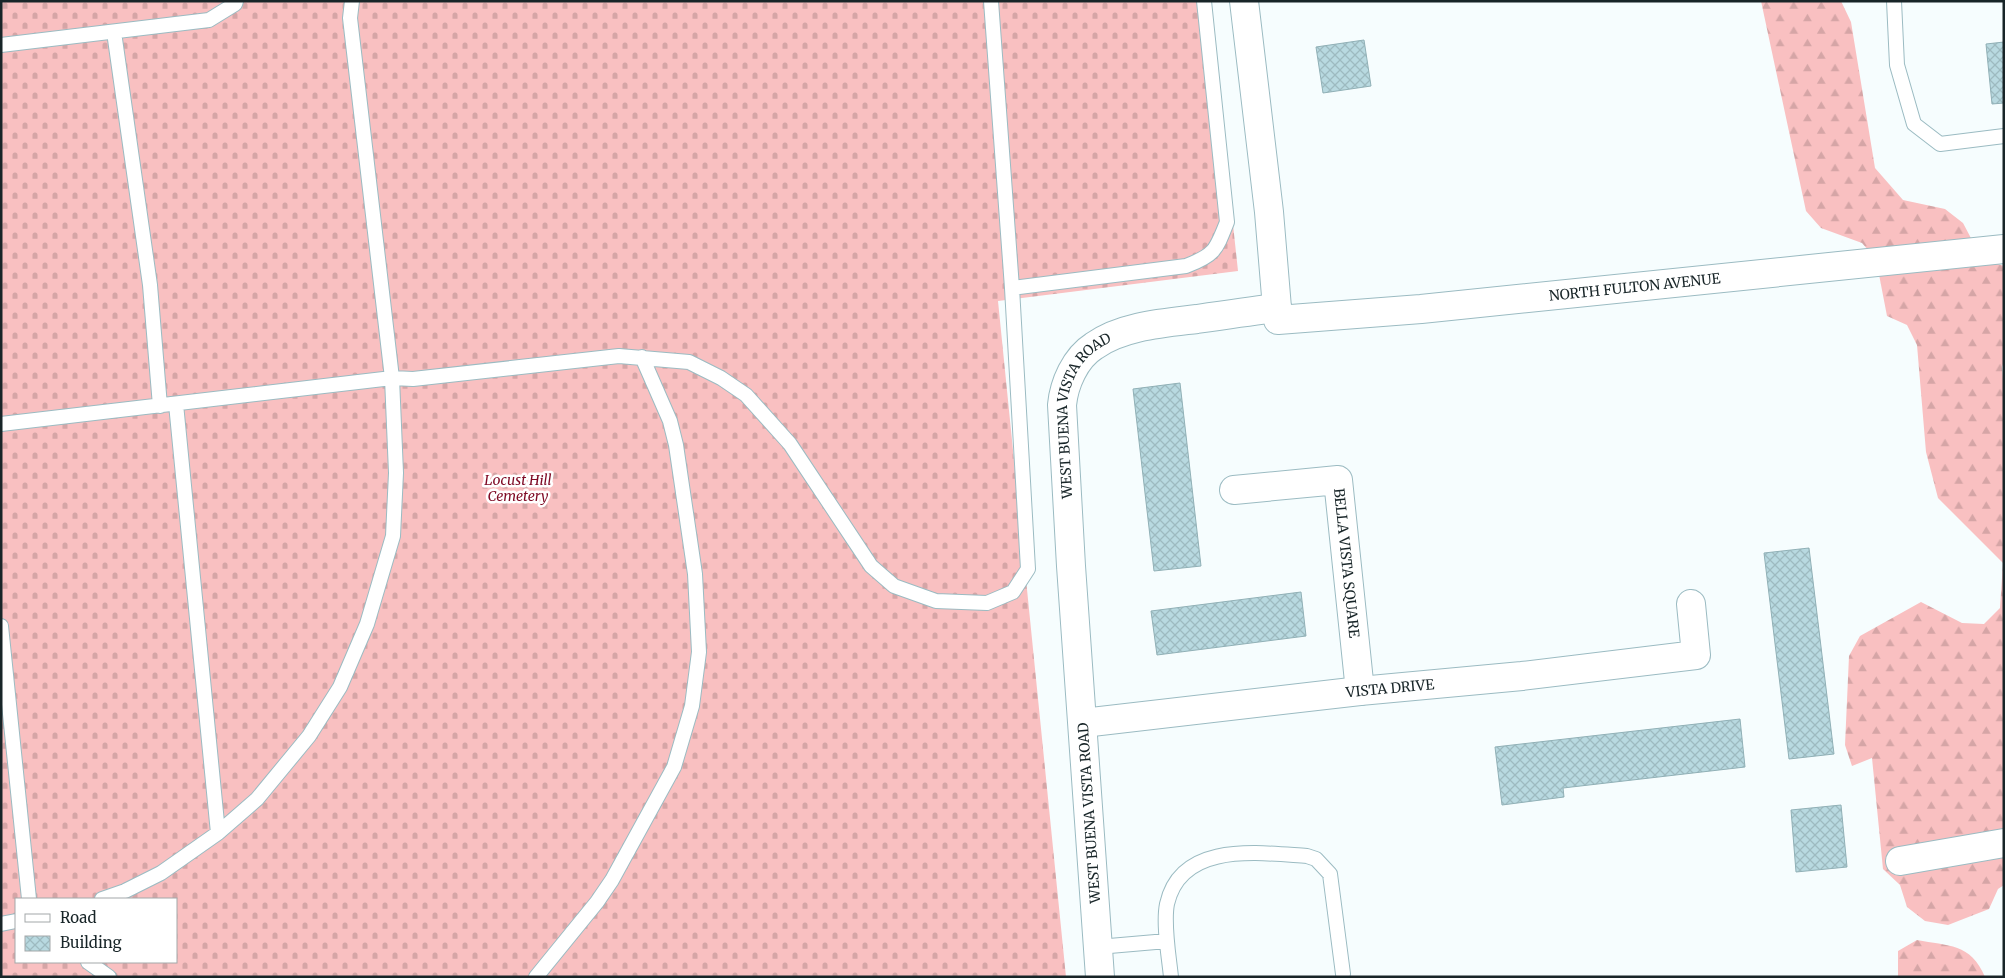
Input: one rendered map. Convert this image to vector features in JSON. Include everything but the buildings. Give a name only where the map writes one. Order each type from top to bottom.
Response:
[{"type":"street","points":[[1244,1],[1269,212],[1277,308]]},
{"type":"street","name":"NORTH FULTON AVENUE","points":[[1277,308],[1278,320],[1421,309],[2004,249]]},
{"type":"street","name":"WEST BUENA VISTA ROAD","points":[[1100,977],[1071,566],[1062,405],[1063,393],[1074,368],[1092,347],[1105,339],[1132,330],[1173,322],[1277,308]]},
{"type":"street","name":"BELLA VISTA SQUARE","points":[[1234,490],[1338,480],[1360,690]]},
{"type":"street","name":"VISTA DRIVE","points":[[1083,723],[1360,690],[1522,676],[1696,655],[1691,604]]},
{"type":"street","points":[[1900,860],[2004,843]]},
{"type":"lane","points":[[1,45],[210,20],[235,4],[236,1]]},
{"type":"lane","points":[[105,898],[125,891],[161,873],[218,833],[257,799],[309,736],[340,687],[367,624],[393,536],[396,473],[392,378],[350,18],[352,1]]},
{"type":"lane","points":[[1,424],[392,378],[413,379],[619,356],[689,362],[721,378],[746,395],[790,444],[871,566],[894,586],[936,601],[987,603],[1013,592],[1028,569],[1012,288],[991,1]]},
{"type":"lane","points":[[1012,288],[1186,266],[1204,259],[1216,248],[1227,222],[1204,1]]},
{"type":"lane","points":[[1894,1],[1897,65],[1914,124],[1940,144],[2004,136]]},
{"type":"lane","points":[[114,32],[150,285],[160,406]]},
{"type":"lane","points":[[536,977],[598,902],[612,880],[674,767],[692,706],[699,652],[695,574],[676,445],[670,421],[642,357]]},
{"type":"lane","points":[[176,404],[218,833]]},
{"type":"lane","points":[[1,626],[3,664],[29,898]]},
{"type":"lane","points":[[1171,977],[1167,941],[1167,905],[1173,886],[1188,869],[1197,863],[1212,857],[1249,852],[1307,856],[1316,859],[1330,874],[1343,974]]},
{"type":"lane","points":[[1,924],[15,922]]},
{"type":"lane","points":[[1098,947],[1167,941]]},
{"type":"lane","points":[[89,963],[108,977]]},
{"type":"green space","name":"Locust Hill Cemetery","points":[[1,1],[1209,1],[1238,271],[998,301],[1066,977],[1,977]]},
{"type":"green space","points":[[1761,1],[1841,1],[1851,22],[1875,168],[1903,200],[1945,209],[1963,223],[1982,259],[2004,266],[2004,361],[2002,367],[2004,391],[2004,885],[1998,889],[1989,909],[1948,925],[1925,921],[1907,907],[1900,885],[1883,869],[1872,758],[1852,766],[1845,745],[1849,656],[1860,636],[1921,602],[1962,623],[1984,624],[2000,608],[2003,563],[1938,498],[1926,452],[1917,345],[1907,325],[1887,316],[1876,259],[1862,243],[1821,228],[1806,211]]},
{"type":"green space","points":[[1917,940],[1948,945],[1966,952],[1973,958],[1985,977],[1898,977],[1898,951]]}]
